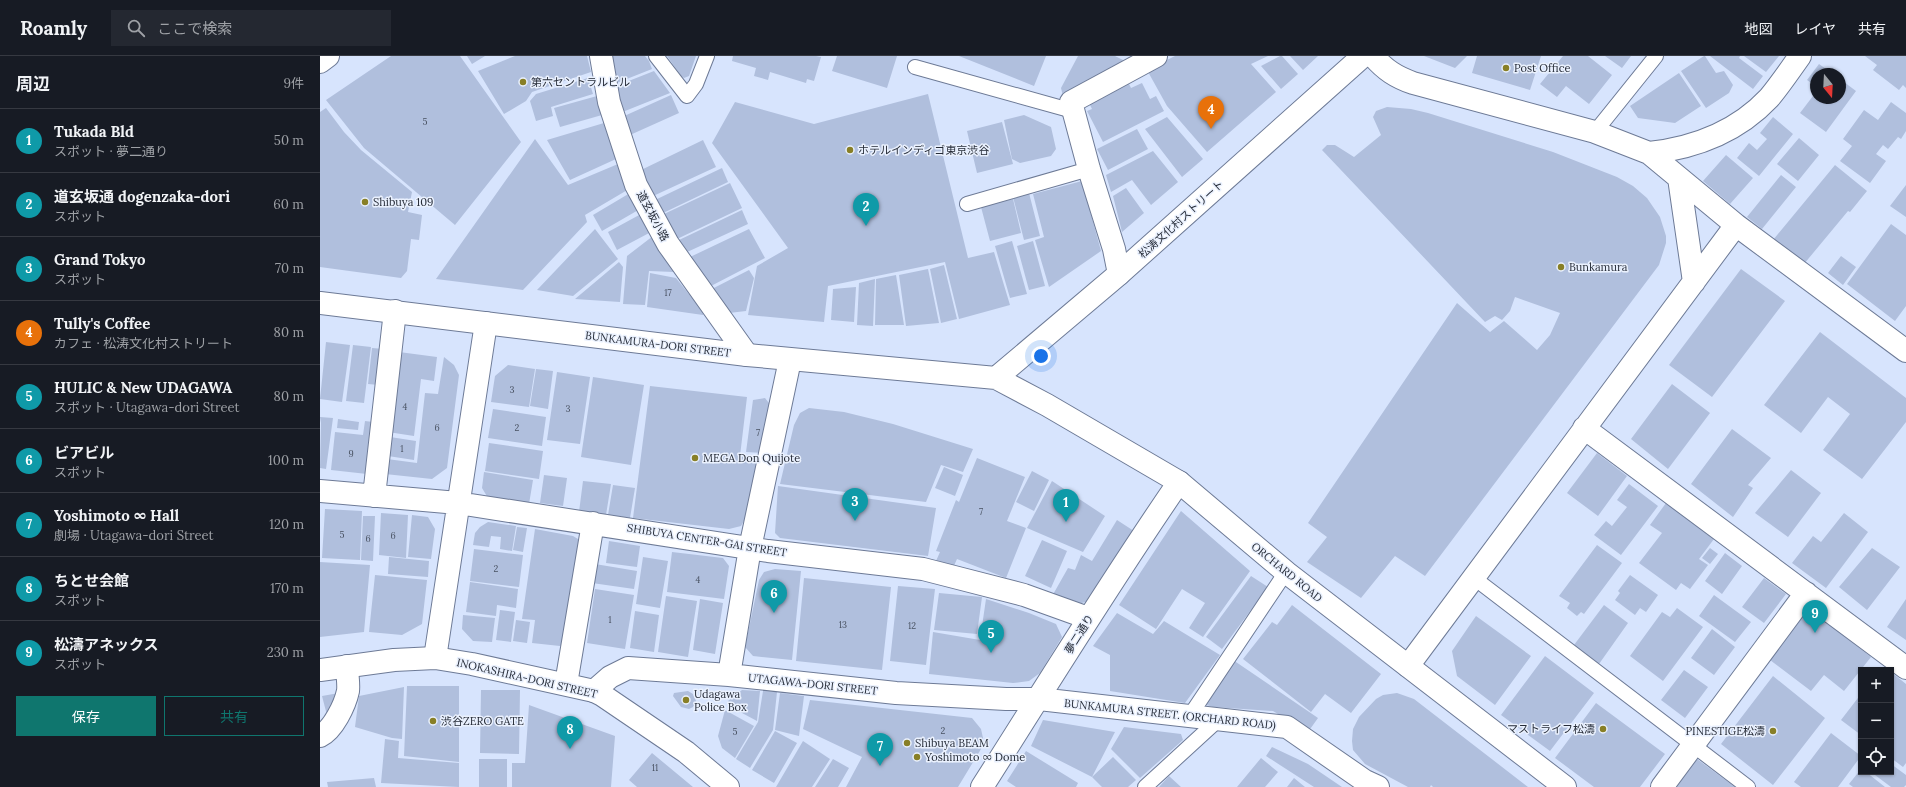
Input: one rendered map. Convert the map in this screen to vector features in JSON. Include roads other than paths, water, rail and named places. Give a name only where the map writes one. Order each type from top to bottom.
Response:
[{"type":"street","points":[[320,62],[328,56]]},
{"type":"street","name":"道玄坂小路","points":[[601,56],[609,102],[636,185],[668,244],[747,355]]},
{"type":"street","name":"松涛文化村ストリート","points":[[996,378],[1119,274],[1363,56]]},
{"type":"street","points":[[1373,56],[1382,66],[1396,76],[1413,83],[1595,132],[1649,154],[1736,225],[1906,351]]},
{"type":"street","points":[[1649,154],[1672,151],[1697,144],[1722,133],[1741,121],[1769,97],[1800,56]]},
{"type":"street","points":[[1119,274],[1114,249],[1089,170],[1071,102],[1150,57]]},
{"type":"street","points":[[1679,178],[1694,282]]},
{"type":"street","points":[[1408,666],[1736,225]]},
{"type":"street","name":"BUNKAMURA-DORI STREET","points":[[320,303],[790,360],[996,378]]},
{"type":"street","points":[[374,496],[395,311]]},
{"type":"street","points":[[436,658],[486,323]]},
{"type":"street","points":[[729,675],[750,548],[790,360]]},
{"type":"street","name":"ORCHARD ROAD","points":[[996,378],[1047,405],[1179,482],[1286,572],[1565,787]]},
{"type":"street","points":[[1584,428],[1906,668]]},
{"type":"street","name":"夢二通り","points":[[988,785],[1088,618],[1179,482]]},
{"type":"street","name":"SHIBUYA CENTER-GAI STREET","points":[[320,491],[458,503],[750,548],[923,570],[1024,595],[1088,618]]},
{"type":"street","points":[[566,684],[593,523]]},
{"type":"street","points":[[1662,787],[1806,593]]},
{"type":"street","name":"INOKASHIRA-DORI STREET","points":[[320,670],[394,660],[436,658],[472,664],[594,691],[686,752],[728,787]]},
{"type":"street","points":[[320,736],[327,732],[336,719],[348,691],[346,666]]},
{"type":"street","name":"UTAGAWA-DORI STREET","points":[[594,691],[610,676],[628,668],[729,675],[896,693],[1006,699],[1039,699]]},
{"type":"street","name":"BUNKAMURA STREET. (ORCHARD ROAD)","points":[[1039,699],[1287,727],[1368,785]]},
{"type":"lane","points":[[656,56],[687,96],[696,84],[707,56]]},
{"type":"lane","points":[[1595,132],[1656,56]]},
{"type":"lane","points":[[915,67],[1073,111]]},
{"type":"lane","points":[[967,204],[1089,170]]},
{"type":"lane","points":[[1189,717],[1286,572]]},
{"type":"lane","points":[[1474,578],[1748,787]]},
{"type":"lane","points":[[1144,787],[1218,720]]},
{"type":"place","name":"Post Office","points":[[1506,68]]},
{"type":"place","name":"第六セントラルビル","points":[[523,82]]},
{"type":"place","name":"Tully's Coffee","points":[[1211,129]]},
{"type":"place","name":"ホテルインディゴ東京渋谷","points":[[850,150]]},
{"type":"place","name":"Shibuya 109","points":[[365,202]]},
{"type":"place","name":"道玄坂通 dogenzaka-dori","points":[[866,226]]},
{"type":"place","name":"Bunkamura","points":[[1561,267]]},
{"type":"place","name":"MEGA Don Quijote","points":[[695,458]]},
{"type":"place","name":"Grand Tokyo","points":[[855,521]]},
{"type":"place","name":"Tukada Bld","points":[[1066,522]]},
{"type":"place","name":"ビアビル","points":[[774,613]]},
{"type":"place","name":"松濤アネックス","points":[[1815,633]]},
{"type":"place","name":"HULIC & New UDAGAWA","points":[[991,653]]},
{"type":"place","name":"Udagawa Police Box","points":[[686,700]]},
{"type":"place","name":"渋谷ZERO GATE","points":[[433,721]]},
{"type":"place","name":"マストライフ松濤","points":[[1603,729]]},
{"type":"place","name":"PINESTIGE松濤","points":[[1773,731]]},
{"type":"place","name":"Shibuya BEAM","points":[[907,743]]},
{"type":"place","name":"ちとせ会館","points":[[570,749]]},
{"type":"place","name":"Yoshimoto ∞ Dome","points":[[917,757]]},
{"type":"place","name":"Yoshimoto ∞ Hall","points":[[880,766]]}]
